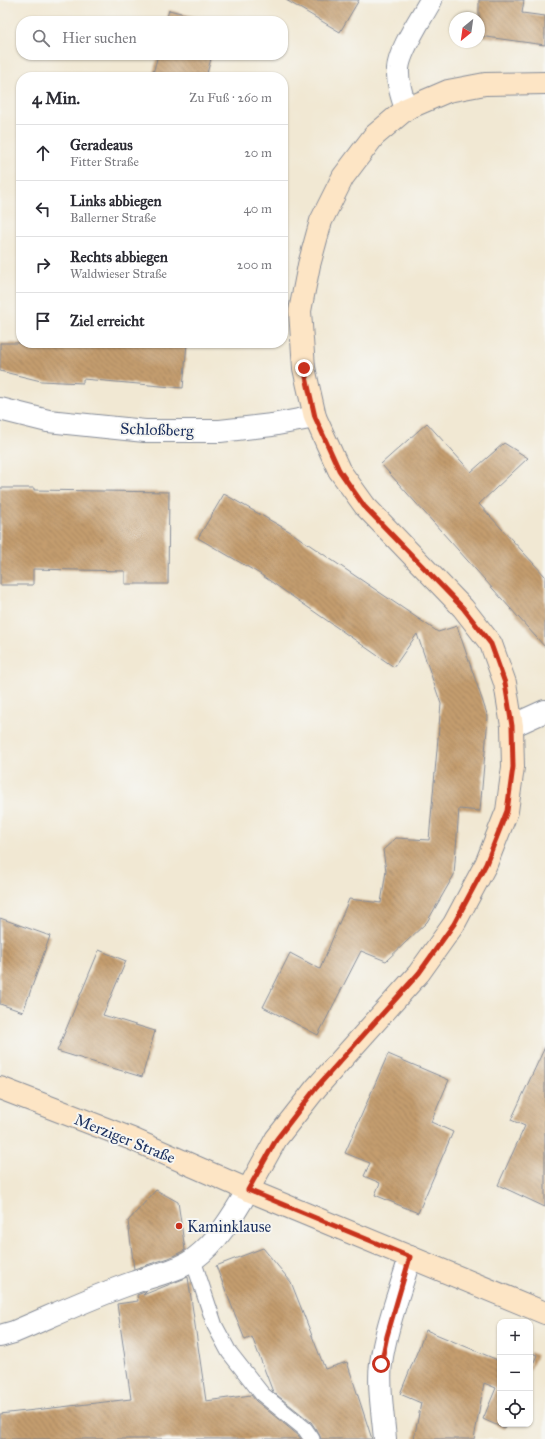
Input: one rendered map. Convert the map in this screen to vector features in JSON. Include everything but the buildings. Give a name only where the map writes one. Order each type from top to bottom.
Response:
[{"type":"main road","points":[[248,1190],[276,1140],[316,1088],[419,973],[454,924],[486,864],[507,811],[513,767],[512,726],[505,683],[491,644],[463,608],[364,506],[339,470],[315,417],[304,368],[300,312],[309,265],[321,221],[343,177],[374,136],[406,109],[448,91],[484,84],[545,83]]},
{"type":"main road","name":"Merziger Straße","points":[[0,1088],[132,1139],[248,1190],[545,1313]]},
{"type":"street","points":[[406,109],[400,92],[398,69],[404,47],[432,0]]},
{"type":"street","name":"Schloßberg","points":[[0,410],[48,421],[145,431],[220,431],[272,426],[315,417]]},
{"type":"street","points":[[512,726],[543,714]]},
{"type":"street","points":[[0,1336],[14,1332],[96,1296],[179,1267],[193,1260],[208,1247],[229,1222],[248,1190]]},
{"type":"street","points":[[385,1439],[381,1398],[381,1364],[387,1336],[410,1257]]},
{"type":"lane","points":[[193,1260],[215,1326],[229,1352],[262,1394],[305,1430],[312,1439]]},
{"type":"place","name":"Kaminklause","points":[[179,1226]]},
{"type":"route","points":[[304,368],[315,417],[339,470],[364,506],[463,608],[491,644],[505,683],[512,726],[513,767],[507,811],[486,864],[454,924],[419,973],[316,1088],[276,1140],[248,1190],[410,1257],[387,1336],[381,1364]]}]
